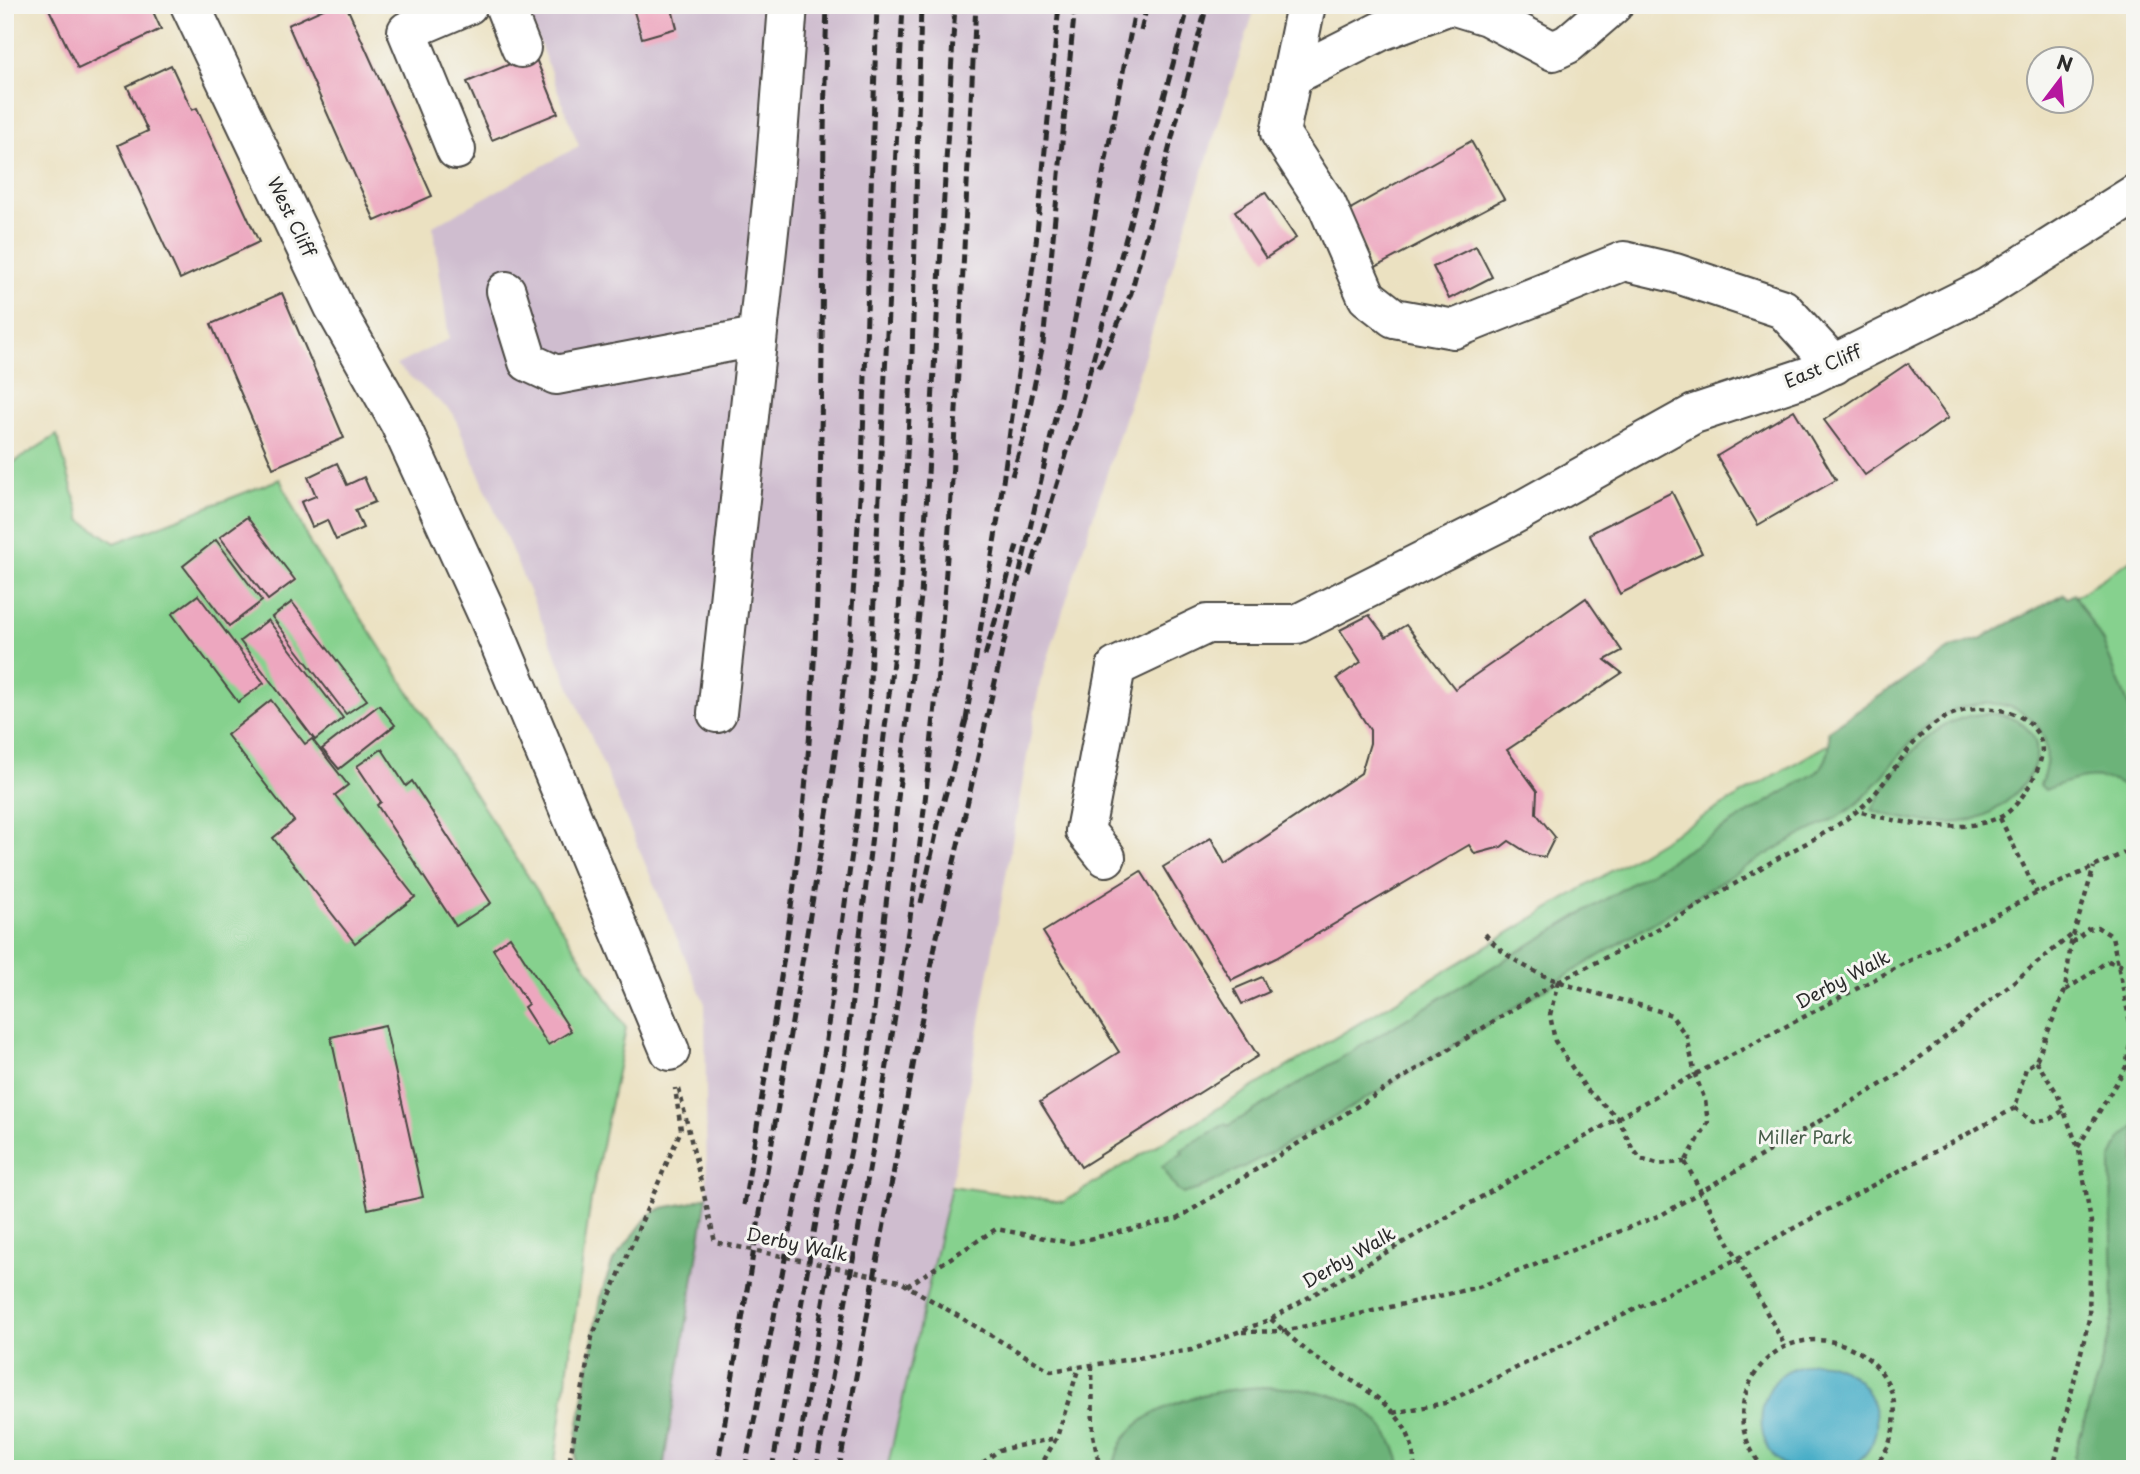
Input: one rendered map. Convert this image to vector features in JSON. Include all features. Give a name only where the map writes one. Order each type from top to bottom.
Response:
[{"type":"street","name":"West Cliff","points":[[190,5],[334,307],[400,424],[488,616],[670,1051]]},
{"type":"street","points":[[456,150],[407,31],[468,5]]},
{"type":"street","points":[[504,5],[521,48]]},
{"type":"street","points":[[717,713],[775,175],[789,5]]},
{"type":"street","points":[[1306,5],[1280,133],[1327,205],[1367,297],[1394,318],[1454,330],[1624,261],[1675,273],[1783,309],[1834,365]]},
{"type":"street","points":[[1292,76],[1381,32],[1450,5],[1487,16],[1553,51],[1568,44],[1613,5]]},
{"type":"street","name":"East Cliff","points":[[1105,857],[1085,831],[1116,667],[1207,624],[1297,624],[1502,521],[1694,414],[1834,365],[1988,287],[2135,194]]},
{"type":"street","points":[[506,291],[528,362],[556,375],[756,337]]},
{"type":"path","points":[[2124,5],[2135,17]]},
{"type":"path","points":[[907,1286],[996,1229],[1071,1243],[1177,1219],[1558,981],[1618,953],[1858,811],[1924,732],[1949,716],[1975,710],[2000,710],[2018,715],[2035,729],[2042,742],[2042,761],[2028,791],[2000,818],[1959,827],[1882,818],[1858,811]]},
{"type":"path","points":[[2000,818],[2037,893]]},
{"type":"path","name":"Derby Walk","points":[[670,1051],[715,1242],[899,1281],[1051,1371],[1192,1350],[1271,1319],[1695,1075],[2037,893],[2135,848]]},
{"type":"path","points":[[1393,1413],[1445,1403],[1737,1259],[2015,1108],[2026,1068],[2036,1061],[2065,990],[2071,943],[2094,867]]},
{"type":"path","points":[[2071,943],[2088,929],[2096,927],[2112,936],[2132,1032],[2126,1067],[2078,1148]]},
{"type":"path","points":[[1237,1332],[1284,1331],[1479,1287],[1663,1214],[1902,1072],[2074,933]]},
{"type":"path","points":[[1485,934],[1500,951],[1558,981],[1600,997],[1671,1015],[1687,1037],[1695,1075],[1705,1100],[1708,1123],[1685,1162]]},
{"type":"path","points":[[2065,990],[2108,961],[2135,970]]},
{"type":"path","points":[[1558,981],[1550,1015],[1555,1041],[1586,1089],[1618,1118],[1632,1148],[1641,1158],[1657,1164],[1685,1162]]},
{"type":"path","points":[[568,1469],[592,1337],[681,1130],[670,1051]]},
{"type":"path","points":[[2036,1061],[2064,1110],[2078,1148],[2091,1222],[2088,1319],[2053,1469]]},
{"type":"path","points":[[2126,1067],[2135,1068]]},
{"type":"path","points":[[2015,1108],[2033,1122],[2050,1119],[2064,1110]]},
{"type":"path","points":[[1685,1162],[1785,1346]]},
{"type":"path","points":[[1271,1319],[1316,1358],[1382,1398],[1405,1429],[1414,1469]]},
{"type":"path","points":[[1764,1469],[1752,1454],[1742,1427],[1743,1401],[1752,1376],[1766,1359],[1785,1346],[1811,1339],[1835,1341],[1860,1351],[1879,1369],[1891,1390],[1895,1416],[1890,1443],[1874,1469]]},
{"type":"path","points":[[1092,1365],[1093,1435],[1100,1469]]},
{"type":"path","points":[[1039,1469],[1056,1437],[1079,1367]]},
{"type":"path","points":[[975,1469],[999,1450],[1056,1437]]},
{"type":"shaded area","points":[[525,5],[1256,5],[1040,683],[951,1186],[887,1469],[663,1469],[707,1199],[705,1004],[453,413],[396,365],[449,339],[433,226],[579,146]]},
{"type":"green space","points":[[57,435],[81,520],[115,543],[280,479],[312,548],[360,616],[626,1028],[591,1199],[554,1469],[5,1469],[5,468]]},
{"type":"green space","name":"Miller Park","points":[[2135,557],[2135,1469],[887,1469],[951,1186],[1063,1202],[1666,838],[2022,632]]},
{"type":"green space","points":[[2064,594],[2067,598],[2074,594],[2103,642],[2135,722],[2135,796],[2125,787],[2103,778],[2080,779],[2045,790],[2040,785],[2046,764],[2046,746],[2040,730],[2030,718],[2016,709],[1999,704],[1960,708],[1925,727],[1874,787],[1844,813],[1733,875],[1298,1138],[1199,1189],[1183,1194],[1177,1190],[1162,1166],[1183,1153],[1181,1150],[1225,1124],[1228,1126],[1817,772],[1828,753],[1828,731],[1951,648],[1980,639]]},
{"type":"green space","points":[[1978,714],[2000,714],[2022,724],[2033,737],[2036,752],[2033,769],[2023,785],[1993,811],[1963,822],[1937,823],[1909,820],[1872,810],[1907,757],[1939,729]]},
{"type":"green space","points":[[2135,1126],[2135,1469],[2097,1469],[2079,1465],[2074,1457],[2107,1344],[2113,1314],[2111,1160],[2121,1138]]},
{"type":"green space","points":[[707,1196],[663,1469],[575,1469],[577,1435],[600,1297],[613,1261],[649,1215],[662,1208],[689,1203]]},
{"type":"green space","points":[[1264,1387],[1330,1395],[1368,1412],[1382,1426],[1394,1445],[1401,1469],[1114,1469],[1120,1447],[1132,1430],[1150,1416],[1195,1397]]},
{"type":"water","points":[[1814,1362],[1835,1366],[1852,1375],[1865,1388],[1873,1404],[1876,1422],[1874,1439],[1865,1454],[1846,1468],[1833,1470],[1789,1467],[1772,1454],[1762,1430],[1763,1405],[1775,1382],[1784,1373]]},
{"type":"building","points":[[47,5],[150,5],[161,29],[78,69]]},
{"type":"building","points":[[332,5],[346,5],[432,196],[375,221],[288,25]]},
{"type":"building","points":[[632,5],[671,5],[677,28],[642,38]]},
{"type":"building","points":[[534,54],[558,113],[492,140],[467,82]]},
{"type":"building","points":[[171,65],[192,110],[197,108],[259,242],[180,279],[118,145],[148,131],[127,86]]},
{"type":"building","points":[[1471,141],[1504,199],[1374,268],[1347,211]]},
{"type":"building","points":[[1265,192],[1296,238],[1266,258],[1235,211]]},
{"type":"building","points":[[1476,246],[1492,277],[1449,299],[1433,267]]},
{"type":"building","points":[[282,293],[344,438],[273,468],[211,324]]},
{"type":"building","points":[[1908,363],[1948,418],[1865,475],[1824,420]]},
{"type":"building","points":[[1794,410],[1836,480],[1758,525],[1717,456]]},
{"type":"building","points":[[337,463],[347,485],[364,477],[375,502],[355,510],[363,528],[336,540],[327,520],[312,527],[301,502],[316,496],[308,477]]},
{"type":"building","points":[[1672,492],[1702,553],[1620,594],[1589,534]]},
{"type":"building","points":[[247,517],[295,580],[268,600],[220,537]]},
{"type":"building","points":[[216,540],[262,601],[229,626],[183,566]]},
{"type":"building","points":[[198,595],[264,683],[238,702],[172,614]]},
{"type":"building","points":[[1586,598],[1622,651],[1605,660],[1622,673],[1507,750],[1537,791],[1536,813],[1555,837],[1545,857],[1531,855],[1509,841],[1501,847],[1475,854],[1469,845],[1276,958],[1231,980],[1163,867],[1211,838],[1225,864],[1361,773],[1370,743],[1370,730],[1337,678],[1361,662],[1340,630],[1369,615],[1386,637],[1406,625],[1455,689]]},
{"type":"building","points":[[292,602],[367,700],[346,714],[272,617]]},
{"type":"building","points":[[268,620],[343,718],[315,740],[240,641]]},
{"type":"building","points":[[271,700],[305,744],[312,739],[348,785],[335,795],[415,897],[355,943],[273,838],[294,821],[227,735]]},
{"type":"building","points":[[379,705],[395,725],[339,769],[322,749]]},
{"type":"building","points":[[382,749],[406,786],[412,781],[491,903],[456,926],[377,805],[381,802],[357,766]]},
{"type":"building","points":[[1141,871],[1258,1056],[1081,1167],[1040,1102],[1119,1052],[1043,932]]},
{"type":"building","points":[[510,937],[571,1031],[548,1045],[524,1007],[528,1004],[493,949]]},
{"type":"building","points":[[1262,977],[1269,992],[1242,1004],[1234,989]]},
{"type":"building","points":[[385,1025],[423,1197],[368,1209],[331,1037]]},
{"type":"railway","points":[[744,1205],[790,917],[809,743],[818,559],[827,5]]},
{"type":"railway","points":[[717,1469],[828,808],[850,637],[862,469],[877,5]]},
{"type":"railway","points":[[745,1469],[824,1054],[858,810],[869,702],[903,5]]},
{"type":"railway","points":[[772,1469],[845,1059],[899,612],[912,357],[921,5]]},
{"type":"railway","points":[[795,1469],[835,1231],[868,1063],[921,596],[955,5]]},
{"type":"railway","points":[[816,1469],[901,982],[923,818],[950,514],[976,5]]},
{"type":"railway","points":[[966,720],[998,518],[1036,243],[1059,5]]},
{"type":"railway","points":[[1012,476],[1023,439],[1043,344],[1075,5]]},
{"type":"railway","points":[[839,1469],[936,941],[1059,401],[1136,5]]},
{"type":"railway","points":[[1141,31],[1147,5]]},
{"type":"railway","points":[[1029,575],[1075,426],[1189,5]]},
{"type":"railway","points":[[1099,368],[1131,293],[1207,5]]},
{"type":"railway","points":[[985,656],[1018,542]]},
{"type":"railway","points":[[921,903],[941,811],[968,713]]}]
